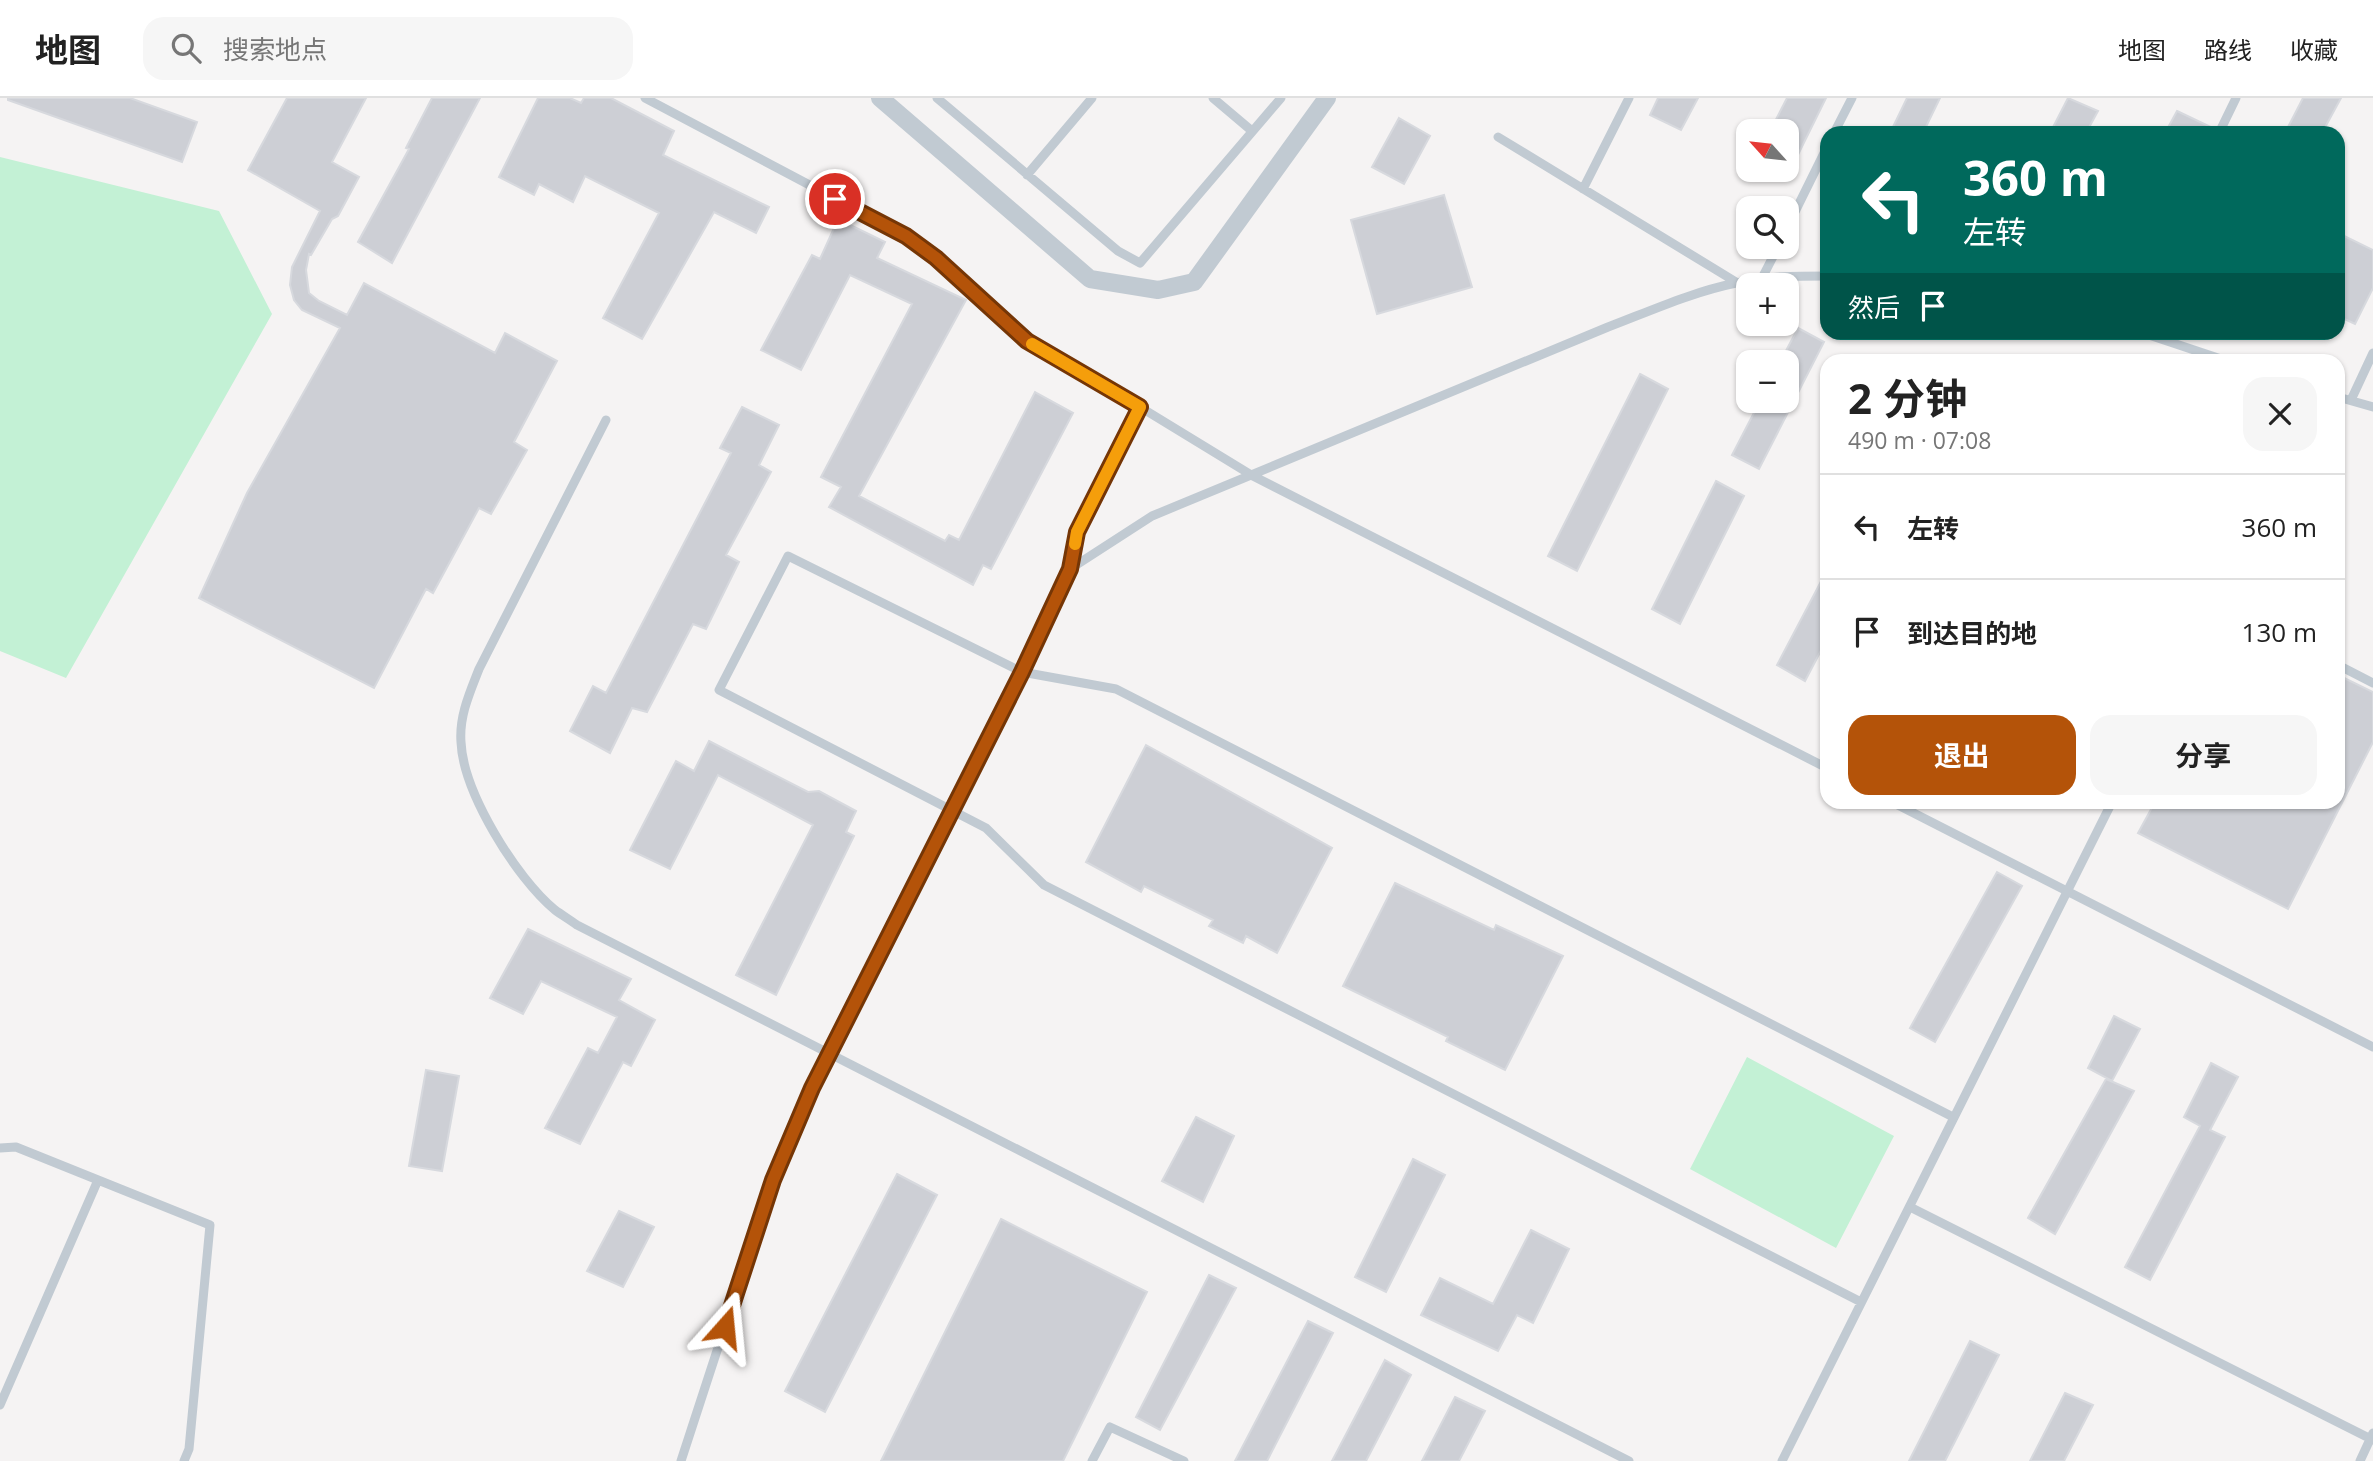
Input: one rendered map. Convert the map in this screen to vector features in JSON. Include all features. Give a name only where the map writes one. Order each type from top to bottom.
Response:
[{"type":"street","points":[[880,98],[1090,279],[1158,289],[1194,282],[1327,98]]},
{"type":"lane","points":[[645,98],[906,236],[936,258],[1027,341],[1253,476],[1820,764]]},
{"type":"lane","points":[[937,98],[1118,251],[1140,263],[1280,98]]},
{"type":"lane","points":[[1027,175],[1092,98]]},
{"type":"lane","points":[[1213,98],[1252,131]]},
{"type":"lane","points":[[1583,189],[1629,98]]},
{"type":"lane","points":[[1838,126],[1852,98]]},
{"type":"lane","points":[[2222,126],[2236,98]]},
{"type":"lane","points":[[1498,137],[1736,282]]},
{"type":"lane","points":[[1799,204],[1820,161]]},
{"type":"lane","points":[[1799,278],[1820,276]]},
{"type":"lane","points":[[1070,569],[1152,516],[1608,327],[1678,300],[1736,282]]},
{"type":"lane","points":[[2164,340],[2206,354]]},
{"type":"lane","points":[[2351,400],[2373,353]]},
{"type":"lane","points":[[2345,399],[2373,407]]},
{"type":"lane","points":[[681,1461],[773,1180],[829,1055],[1022,672],[1070,569],[1077,532],[1140,407]]},
{"type":"lane","points":[[606,420],[479,668],[463,712],[460,743],[467,772],[485,817],[520,873],[554,909],[577,925],[829,1055],[1629,1461]]},
{"type":"lane","points":[[1861,1302],[1044,885],[986,828],[719,690],[788,555],[1022,672],[1116,690],[1953,1117]]},
{"type":"lane","points":[[2345,669],[2373,683]]},
{"type":"lane","points":[[1906,809],[2373,1047]]},
{"type":"lane","points":[[1782,1461],[2108,809]]},
{"type":"lane","points":[[0,1148],[16,1147],[210,1224],[190,1449],[184,1461]]},
{"type":"lane","points":[[0,1405],[98,1180]]},
{"type":"lane","points":[[1910,1207],[2372,1438],[2360,1461]]},
{"type":"lane","points":[[1092,1461],[1110,1427],[1184,1461]]},
{"type":"green space","points":[[0,157],[219,211],[272,314],[66,678],[0,651]]},
{"type":"green space","points":[[1747,1057],[1894,1136],[1836,1248],[1690,1169]]},
{"type":"building","points":[[8,98],[130,98],[197,122],[182,162]]},
{"type":"building","points":[[287,98],[366,98],[332,162],[359,177],[338,216],[332,219],[311,255],[309,254],[306,270],[309,293],[347,315],[364,283],[495,353],[505,333],[557,361],[514,442],[527,450],[491,514],[479,508],[433,593],[426,589],[374,688],[199,598],[247,493],[340,328],[302,310],[294,300],[290,285],[292,267],[320,211],[248,170]]},
{"type":"building","points":[[432,98],[480,98],[392,263],[358,242],[409,149],[406,148]]},
{"type":"building","points":[[538,98],[570,98],[581,103],[584,98],[611,98],[674,131],[663,155],[769,207],[756,233],[714,212],[642,339],[603,318],[659,213],[585,176],[573,202],[539,184],[534,195],[499,177]]},
{"type":"building","points":[[1658,98],[1698,98],[1681,130],[1650,115]]},
{"type":"building","points":[[1787,98],[1826,98],[1799,153],[1799,119],[1776,119]]},
{"type":"building","points":[[1907,98],[1940,98],[1926,126],[1893,126]]},
{"type":"building","points":[[2068,98],[2098,111],[2090,126],[2054,126]]},
{"type":"building","points":[[2303,98],[2341,98],[2326,126],[2289,126]]},
{"type":"building","points":[[2177,111],[2209,126],[2169,126]]},
{"type":"building","points":[[1399,118],[1430,136],[1404,184],[1372,167]]},
{"type":"building","points":[[1444,195],[1472,287],[1377,314],[1351,220]]},
{"type":"building","points":[[838,219],[885,242],[877,258],[966,300],[859,496],[945,541],[949,535],[959,540],[1035,392],[1073,413],[991,569],[983,565],[973,585],[829,507],[841,487],[821,477],[912,304],[850,275],[801,370],[761,350],[812,255],[820,259]]},
{"type":"building","points":[[2345,236],[2373,250],[2373,288],[2355,324],[2345,319]]},
{"type":"building","points":[[1799,329],[1824,342],[1799,391],[1799,350],[1786,350],[1794,336],[1799,336]]},
{"type":"building","points":[[1640,374],[1668,389],[1577,571],[1548,556]]},
{"type":"building","points":[[742,407],[779,425],[759,465],[771,472],[726,555],[739,562],[706,629],[693,624],[647,712],[632,708],[610,753],[570,731],[593,686],[606,693],[731,453],[720,448]]},
{"type":"building","points":[[1754,413],[1788,413],[1759,469],[1732,455]]},
{"type":"building","points":[[1716,481],[1744,496],[1680,624],[1652,609]]},
{"type":"building","points":[[1820,583],[1820,652],[1805,681],[1777,665]]},
{"type":"building","points":[[2345,678],[2373,692],[2373,742],[2345,797]]},
{"type":"building","points":[[709,741],[808,792],[819,791],[856,811],[846,832],[854,836],[776,995],[736,975],[813,825],[718,775],[670,869],[630,850],[676,761],[694,771]]},
{"type":"building","points":[[1146,745],[1332,848],[1277,953],[1246,936],[1243,943],[1209,926],[1213,920],[1144,886],[1141,892],[1086,862]]},
{"type":"building","points":[[2151,809],[2339,809],[2288,909],[2138,833]]},
{"type":"building","points":[[1997,872],[2022,886],[1935,1042],[1910,1028]]},
{"type":"building","points":[[1395,883],[1494,930],[1496,925],[1563,956],[1505,1070],[1446,1041],[1448,1037],[1343,986]]},
{"type":"building","points":[[528,929],[631,979],[619,1000],[655,1020],[631,1066],[623,1062],[580,1144],[545,1128],[588,1048],[598,1053],[617,1017],[541,981],[523,1014],[490,998]]},
{"type":"building","points":[[2114,1016],[2140,1029],[2112,1081],[2088,1068]]},
{"type":"building","points":[[2211,1063],[2238,1077],[2210,1130],[2225,1137],[2150,1280],[2125,1267],[2200,1126],[2184,1117]]},
{"type":"building","points":[[426,1070],[459,1076],[442,1171],[409,1166]]},
{"type":"building","points":[[2106,1079],[2134,1091],[2055,1234],[2028,1218]]},
{"type":"building","points":[[1196,1117],[1234,1136],[1203,1202],[1162,1181]]},
{"type":"building","points":[[1413,1159],[1445,1175],[1386,1292],[1355,1277]]},
{"type":"building","points":[[897,1174],[937,1195],[825,1412],[785,1391]]},
{"type":"building","points":[[619,1211],[654,1227],[623,1287],[587,1271]]},
{"type":"building","points":[[1001,1219],[1147,1292],[1063,1461],[881,1461]]},
{"type":"building","points":[[1531,1230],[1569,1249],[1533,1323],[1517,1315],[1498,1351],[1421,1315],[1440,1278],[1493,1304]]},
{"type":"building","points":[[1209,1275],[1236,1288],[1160,1430],[1136,1417]]},
{"type":"building","points":[[1308,1321],[1333,1333],[1267,1461],[1235,1461]]},
{"type":"building","points":[[1970,1341],[1999,1355],[1945,1461],[1909,1461]]},
{"type":"building","points":[[1385,1360],[1411,1375],[1366,1461],[1332,1461]]},
{"type":"building","points":[[2065,1393],[2093,1405],[2064,1461],[2030,1461]]},
{"type":"building","points":[[1455,1397],[1485,1411],[1459,1461],[1422,1461]]},
{"type":"slow traffic","points":[[1032,344],[1140,407],[1077,532],[1075,544]]},
{"type":"route","points":[[725,1327],[773,1180],[812,1088],[1022,672],[1070,569],[1077,532],[1140,407],[1027,341],[936,258],[906,236],[835,199]]}]
